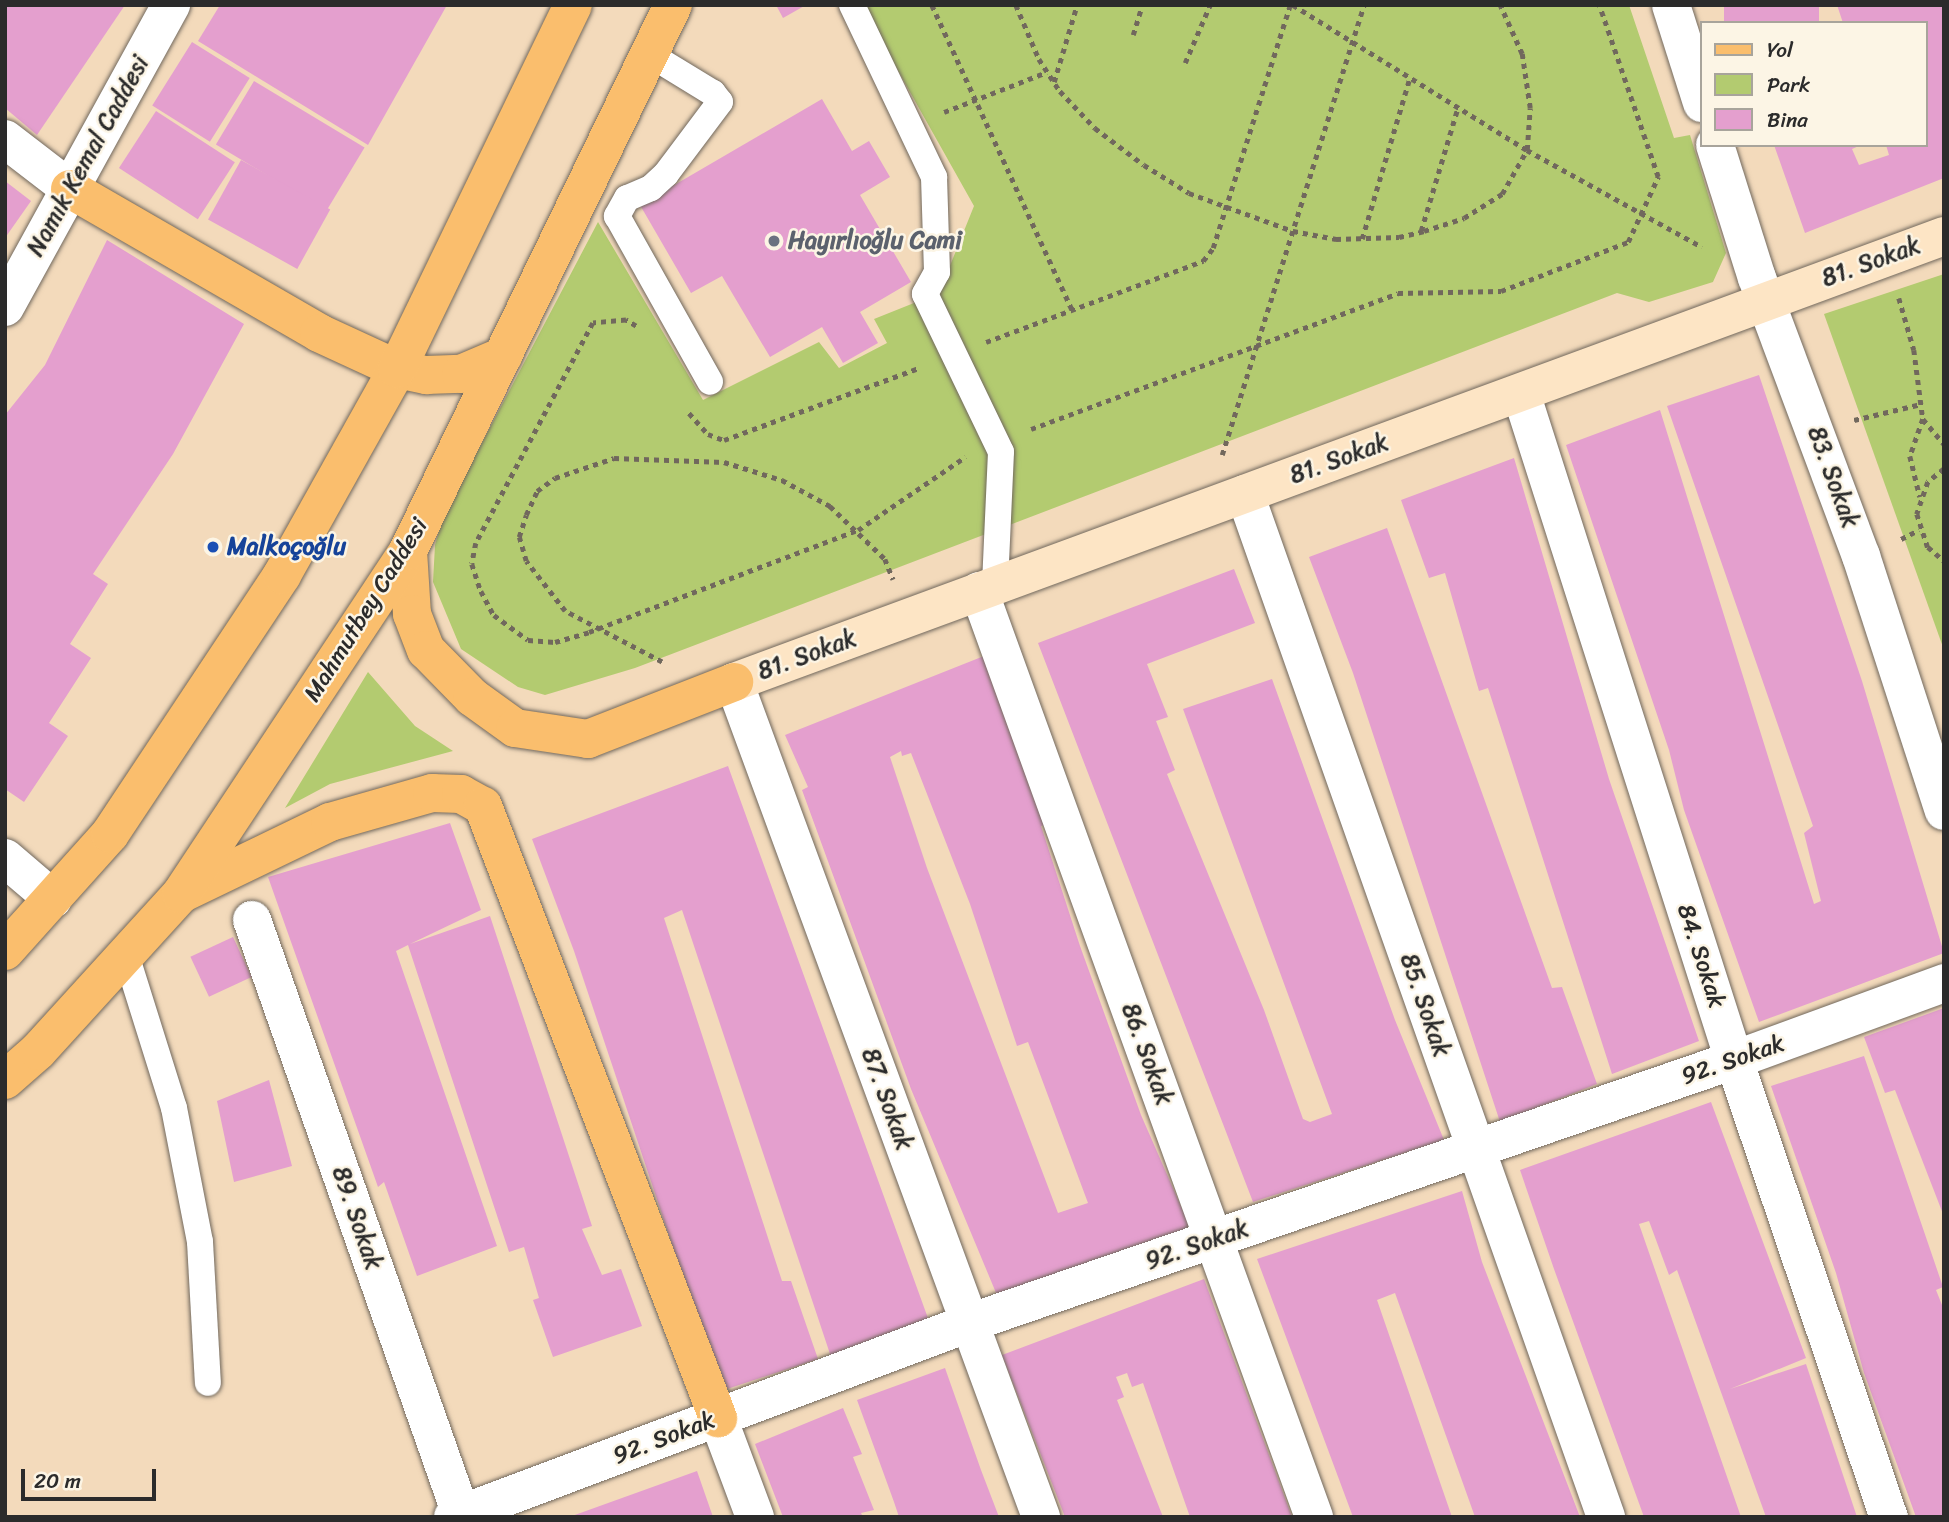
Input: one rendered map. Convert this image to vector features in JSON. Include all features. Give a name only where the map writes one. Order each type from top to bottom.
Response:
[{"type":"main road","points":[[5,951],[110,834],[282,575],[397,369],[573,5]]},
{"type":"main road","name":"Mahmutbey Caddesi","points":[[5,1080],[38,1051],[181,894],[408,551],[673,5]]},
{"type":"main road","points":[[70,188],[319,333],[397,369],[426,375],[461,374],[503,356]]},
{"type":"main road","points":[[408,551],[412,614],[426,650],[472,697],[515,728],[588,739],[620,730],[734,682]]},
{"type":"main road","points":[[181,894],[330,822],[432,793],[461,794],[483,806],[718,1418]]},
{"type":"street","name":"Namık Kemal Caddesi","points":[[5,307],[171,5]]},
{"type":"street","points":[[1671,5],[1700,97]]},
{"type":"street","points":[[5,139],[70,188]]},
{"type":"street","name":"83. Sokak","points":[[1717,147],[1763,289],[1815,429],[1944,811]]},
{"type":"street","name":"81. Sokak","points":[[734,682],[1521,393],[1763,289],[1887,256],[1944,236]]},
{"type":"street","name":"84. Sokak","points":[[1521,393],[1734,1060],[1889,1517]]},
{"type":"street","name":"85. Sokak","points":[[1245,494],[1606,1517]]},
{"type":"street","name":"86. Sokak","points":[[987,588],[1314,1517]]},
{"type":"street","name":"87. Sokak","points":[[734,682],[1041,1517]]},
{"type":"street","points":[[5,858],[53,899]]},
{"type":"street","name":"89. Sokak","points":[[251,920],[459,1516]]},
{"type":"street","name":"92. Sokak","points":[[459,1516],[969,1322],[1475,1146],[1734,1060],[1944,983]]},
{"type":"street","points":[[718,1418],[755,1517]]},
{"type":"lane","points":[[852,5],[934,177],[937,272],[925,294],[1002,452],[987,588]]},
{"type":"lane","points":[[649,54],[713,93],[720,102],[666,174],[651,188],[627,198],[617,216],[709,382]]},
{"type":"lane","points":[[126,955],[174,1108],[197,1229],[208,1383]]},
{"type":"path","points":[[932,5],[1072,310],[1203,261],[1213,248],[1292,5],[1527,150],[1763,289]]},
{"type":"path","points":[[1016,5],[1054,82],[1095,128],[1144,164],[1189,193],[1293,231],[1362,239],[1421,231],[1464,218],[1502,194],[1527,150],[1529,82],[1522,54],[1500,5]]},
{"type":"path","points":[[1054,82],[1077,5]]},
{"type":"path","points":[[1133,35],[1142,5]]},
{"type":"path","points":[[1185,63],[1210,5]]},
{"type":"path","points":[[1206,508],[1364,5]]},
{"type":"path","points":[[910,124],[1047,72]]},
{"type":"path","points":[[1362,239],[1410,77]]},
{"type":"path","points":[[1421,231],[1458,107]]},
{"type":"path","points":[[1887,256],[1913,350],[1923,419],[1910,456],[1920,497],[1919,530],[1928,547],[1944,561]]},
{"type":"path","points":[[1815,429],[1921,404]]},
{"type":"path","points":[[1923,419],[1944,444]]},
{"type":"path","points":[[672,665],[648,659],[565,611],[526,561],[519,537],[526,514],[537,491],[555,478],[614,458],[646,456],[724,462],[782,480],[830,506],[858,530],[885,559],[908,617]]},
{"type":"path","points":[[1920,497],[1928,482],[1944,469]]},
{"type":"green space","points":[[861,5],[1629,5],[1674,138],[1690,135],[1726,253],[1713,282],[1649,302],[1617,293],[635,668],[545,695],[518,687],[461,649],[433,582],[435,545],[443,517],[598,222],[703,400],[819,342],[839,368],[887,343],[874,319],[939,293],[974,206]]},
{"type":"green space","points":[[1944,274],[1944,650],[1824,314]]},
{"type":"green space","points":[[368,672],[415,726],[453,751],[330,784],[285,808]]},
{"type":"building","points":[[5,5],[125,5],[37,135],[5,108]]},
{"type":"building","points":[[220,5],[447,5],[368,145],[198,41]]},
{"type":"building","points":[[776,5],[806,5],[783,18]]},
{"type":"building","points":[[1724,5],[1819,5],[1819,21],[1724,21]]},
{"type":"building","points":[[1837,5],[1943,5],[1944,178],[1805,233],[1775,147],[1856,147],[1852,149],[1859,165],[1889,155],[1887,147],[1928,147],[1928,21],[1842,21]]},
{"type":"building","points":[[192,42],[250,78],[210,142],[152,106]]},
{"type":"building","points":[[254,81],[365,147],[326,211],[216,144]]},
{"type":"building","name":"Hayırlıoğlu Cami","points":[[822,99],[852,151],[869,141],[890,177],[860,195],[911,282],[860,312],[878,343],[843,363],[822,327],[770,357],[722,276],[691,293],[640,205]]},
{"type":"building","points":[[156,111],[235,162],[198,219],[119,168]]},
{"type":"building","points":[[241,160],[330,209],[297,269],[208,219]]},
{"type":"building","points":[[5,181],[31,201],[5,238]]},
{"type":"building","points":[[107,240],[244,324],[173,454],[93,574],[108,584],[70,644],[91,658],[49,723],[68,736],[24,802],[5,789],[5,415],[45,365]]},
{"type":"building","points":[[1759,375],[1862,681],[1944,953],[1759,1022],[1684,810],[1669,750],[1566,445],[1660,410],[1814,904],[1821,901],[1804,833],[1813,826],[1667,406]]},
{"type":"building","points":[[1514,458],[1609,779],[1699,1041],[1612,1074],[1488,688],[1479,691],[1445,573],[1429,578],[1401,500]]},
{"type":"building","points":[[1387,528],[1552,988],[1562,987],[1597,1084],[1500,1122],[1353,673],[1309,557]]},
{"type":"building","points":[[1234,569],[1255,623],[1147,664],[1168,717],[1156,721],[1175,770],[1167,774],[1264,1010],[1303,1119],[1310,1122],[1332,1114],[1183,709],[1272,679],[1395,1020],[1444,1140],[1253,1202],[1038,643]]},
{"type":"building","points":[[984,656],[1045,825],[1041,826],[1080,946],[1141,1115],[1190,1227],[999,1300],[911,1089],[802,790],[808,787],[785,735]],"holes":[[[901,751],[902,756],[911,753],[970,904],[1017,1046],[1028,1042],[1088,1203],[1058,1213],[927,868],[890,757]]]},
{"type":"building","points":[[728,766],[929,1321],[832,1360],[682,910],[664,918],[782,1281],[791,1281],[818,1359],[721,1391],[574,951],[532,839]]},
{"type":"building","points":[[450,823],[481,910],[410,944],[490,916],[592,1226],[582,1229],[602,1275],[621,1269],[642,1326],[553,1357],[533,1300],[539,1298],[524,1247],[509,1252],[408,945],[396,951],[497,1246],[417,1276],[384,1182],[378,1187],[268,877]]},
{"type":"building","points":[[233,937],[252,977],[209,997],[190,957]]},
{"type":"building","points":[[1944,1008],[1943,1214],[1895,1090],[1885,1093],[1864,1037]]},
{"type":"building","points":[[1864,1056],[1943,1287],[1936,1290],[1944,1310],[1944,1517],[1916,1517],[1864,1373],[1836,1273],[1771,1086]]},
{"type":"building","points":[[269,1080],[292,1166],[234,1182],[217,1101]]},
{"type":"building","points":[[1711,1102],[1806,1358],[1730,1389],[1806,1364],[1857,1517],[1766,1517],[1677,1270],[1669,1275],[1649,1221],[1639,1224],[1741,1517],[1644,1517],[1554,1269],[1520,1170]]},
{"type":"building","points":[[1462,1191],[1482,1262],[1580,1517],[1475,1517],[1395,1293],[1377,1300],[1452,1517],[1353,1517],[1257,1259]]},
{"type":"building","points":[[1204,1279],[1292,1517],[1190,1517],[1143,1383],[1132,1387],[1127,1373],[1116,1377],[1124,1397],[1117,1400],[1163,1517],[1065,1517],[1002,1355]]},
{"type":"building","points":[[945,1368],[999,1517],[899,1517],[857,1400]]},
{"type":"building","points":[[843,1408],[862,1454],[853,1457],[874,1510],[861,1513],[863,1517],[783,1517],[755,1444]]},
{"type":"building","points":[[697,1471],[713,1517],[572,1517],[572,1516]]},
{"type":"place","name":"Hayırlıoğlu Cami","points":[[774,241]]},
{"type":"place","name":"Malkoçoğlu","points":[[213,547]]}]
